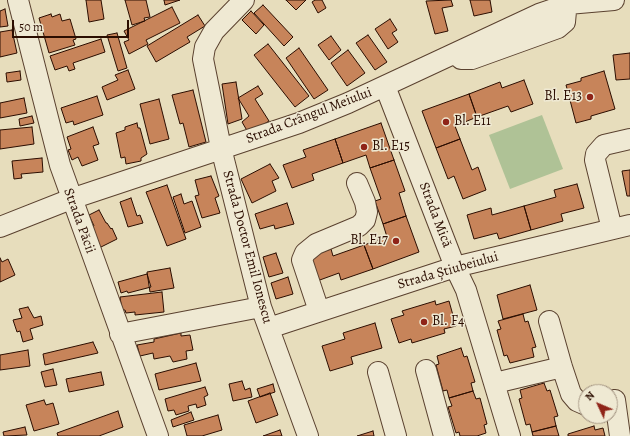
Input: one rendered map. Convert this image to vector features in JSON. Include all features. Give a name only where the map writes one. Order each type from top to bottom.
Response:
[{"type":"street","name":"Strada Păcii","points":[[18,0],[60,165],[71,199],[158,436]]},
{"type":"street","name":"Strada Crângul Meiului","points":[[0,227],[71,199],[299,123],[385,86],[455,52],[568,2],[614,0]]},
{"type":"street","name":"Strada Doctor Emil Ionescu","points":[[234,4],[214,31],[205,47],[203,59],[221,148],[261,307],[308,436]]},
{"type":"street","name":"Strada Mică","points":[[385,86],[466,290],[496,383],[510,436]]},
{"type":"street","points":[[621,227],[595,160],[596,154],[604,145],[630,139]]},
{"type":"street","points":[[319,311],[302,260],[305,253],[316,244],[359,226],[365,220],[367,212],[365,202],[357,183]]},
{"type":"street","name":"Strada Știubeiului","points":[[269,328],[456,267],[621,227]]},
{"type":"street","points":[[120,334],[261,307]]},
{"type":"street","points":[[549,321],[562,368],[574,398],[578,400]]},
{"type":"street","points":[[496,383],[562,368]]},
{"type":"street","points":[[426,370],[444,436]]},
{"type":"street","points":[[378,372],[396,436]]},
{"type":"street","points":[[618,399],[620,436]]},
{"type":"green space","points":[[542,115],[563,169],[510,189],[489,135]]},
{"type":"building","points":[[86,0],[101,0],[104,19],[89,22]]},
{"type":"building","points":[[125,0],[146,0],[150,17],[144,18],[145,21],[132,25]]},
{"type":"building","points":[[164,0],[180,0],[165,5]]},
{"type":"building","points":[[286,0],[306,0],[296,10]]},
{"type":"building","points":[[315,0],[322,0],[326,8],[318,13],[312,2]]},
{"type":"building","points":[[451,0],[453,6],[442,8],[448,31],[435,34],[426,1]]},
{"type":"building","points":[[470,0],[490,0],[492,12],[474,16]]},
{"type":"building","points":[[263,5],[293,37],[284,46],[254,13]]},
{"type":"building","points":[[172,7],[180,23],[146,40],[148,44],[129,54],[124,42],[129,40],[124,31]]},
{"type":"building","points":[[5,9],[8,26],[0,27],[0,11]]},
{"type":"building","points":[[251,11],[264,25],[256,34],[242,20]]},
{"type":"building","points":[[51,14],[52,17],[60,14],[62,21],[70,19],[76,39],[73,40],[75,45],[49,53],[39,18]]},
{"type":"building","points":[[198,15],[205,26],[187,37],[190,42],[156,62],[147,46]]},
{"type":"building","points":[[390,19],[397,30],[392,33],[398,42],[388,49],[375,29]]},
{"type":"building","points":[[12,30],[17,53],[0,57],[0,32]]},
{"type":"building","points":[[117,33],[127,68],[118,71],[107,35]]},
{"type":"building","points":[[368,35],[387,62],[375,70],[356,43]]},
{"type":"building","points":[[331,36],[341,50],[329,60],[318,45]]},
{"type":"building","points":[[101,39],[105,52],[73,63],[75,69],[69,71],[67,66],[55,70],[50,56]]},
{"type":"building","points":[[268,44],[309,96],[295,107],[254,55]]},
{"type":"building","points":[[299,48],[328,90],[314,99],[286,58]]},
{"type":"building","points":[[348,50],[365,73],[347,86],[331,63]]},
{"type":"building","points":[[630,53],[630,79],[616,80],[613,55]]},
{"type":"building","points":[[128,70],[135,89],[107,100],[102,87],[118,80],[115,75]]},
{"type":"building","points":[[20,71],[21,80],[7,82],[6,73]]},
{"type":"building","name":"Bl. E13","points":[[604,71],[615,109],[591,116],[591,119],[576,123],[566,85],[581,81],[581,78]]},
{"type":"building","points":[[524,80],[533,104],[511,112],[508,106],[477,117],[469,94],[500,82],[502,88]]},
{"type":"building","points":[[236,82],[242,119],[228,124],[222,84]]},
{"type":"building","points":[[258,86],[263,94],[255,99],[269,121],[249,134],[242,122],[249,116],[238,98]]},
{"type":"building","points":[[193,90],[206,142],[189,147],[183,123],[180,124],[172,95]]},
{"type":"building","name":"Bl. E11","points":[[469,94],[477,117],[455,126],[460,139],[436,148],[422,111]]},
{"type":"building","points":[[97,96],[103,115],[74,125],[73,121],[66,123],[61,108]]},
{"type":"building","points":[[24,98],[27,113],[0,118],[0,103]]},
{"type":"building","points":[[159,99],[169,139],[150,144],[140,104]]},
{"type":"building","points":[[32,116],[34,123],[20,126],[19,119]]},
{"type":"building","points":[[137,123],[138,128],[140,128],[147,154],[141,158],[141,161],[126,164],[125,157],[121,158],[116,133],[125,130],[125,127]]},
{"type":"building","name":"Bl. E15","points":[[381,123],[394,160],[370,168],[366,155],[343,163],[335,139]]},
{"type":"building","points":[[32,127],[34,144],[0,149],[0,130]]},
{"type":"building","points":[[93,127],[99,144],[93,146],[98,160],[82,166],[78,157],[72,160],[68,150],[71,149],[67,137]]},
{"type":"building","points":[[335,139],[343,163],[312,174],[314,180],[292,188],[283,165],[306,157],[303,150]]},
{"type":"building","points":[[460,139],[472,170],[478,167],[486,190],[463,199],[454,176],[448,179],[436,148]]},
{"type":"building","points":[[42,158],[43,172],[21,174],[22,178],[14,179],[12,161]]},
{"type":"building","points":[[394,160],[405,191],[399,193],[406,216],[383,224],[375,201],[381,199],[370,168]]},
{"type":"building","points":[[270,164],[279,178],[272,181],[276,191],[252,203],[241,179]]},
{"type":"building","points":[[630,170],[630,196],[627,196],[622,171]]},
{"type":"building","points":[[211,176],[219,196],[215,198],[220,213],[202,218],[195,196],[199,195],[195,180]]},
{"type":"building","points":[[577,184],[584,208],[561,214],[563,221],[531,230],[524,206],[556,197],[554,190]]},
{"type":"building","points":[[167,185],[186,239],[167,246],[146,192]]},
{"type":"building","points":[[181,194],[184,204],[192,201],[201,227],[185,233],[173,197]]},
{"type":"building","points":[[131,198],[137,216],[140,215],[143,223],[128,227],[120,202]]},
{"type":"building","points":[[287,203],[294,224],[275,229],[274,225],[260,229],[255,214]]},
{"type":"building","points":[[524,206],[531,230],[499,239],[497,233],[474,239],[467,215],[491,208],[492,215]]},
{"type":"building","points":[[99,210],[106,223],[111,229],[112,228],[117,239],[99,248],[90,228],[94,226],[89,215]]},
{"type":"building","name":"Bl. E17","points":[[406,216],[419,252],[373,269],[364,245],[387,237],[383,224]]},
{"type":"building","points":[[364,245],[373,269],[341,280],[339,273],[317,281],[308,257],[331,249],[333,256]]},
{"type":"building","points":[[276,253],[283,273],[269,277],[263,257]]},
{"type":"building","points":[[0,258],[2,262],[8,259],[15,275],[0,282]]},
{"type":"building","points":[[170,268],[174,288],[150,292],[147,272]]},
{"type":"building","points":[[147,274],[151,287],[128,293],[127,291],[121,293],[118,282]]},
{"type":"building","points":[[288,277],[293,294],[276,299],[271,283]]},
{"type":"building","points":[[530,285],[537,310],[503,319],[497,295]]},
{"type":"building","points":[[162,292],[164,312],[135,315],[135,312],[126,313],[125,310],[122,310],[120,297]]},
{"type":"building","name":"Bl. F4","points":[[435,301],[436,305],[449,301],[456,326],[444,329],[445,333],[412,343],[411,339],[399,343],[391,319],[404,315],[402,311]]},
{"type":"building","points":[[28,307],[34,318],[41,316],[43,325],[30,329],[33,339],[23,342],[20,331],[17,332],[13,320],[22,318],[19,309]]},
{"type":"building","points":[[523,314],[525,322],[528,321],[536,347],[532,348],[534,357],[510,363],[507,355],[504,356],[497,330],[501,329],[498,321]]},
{"type":"building","points":[[375,323],[382,348],[351,357],[353,364],[330,371],[322,346],[345,339],[343,333]]},
{"type":"building","points":[[181,333],[181,336],[190,335],[193,350],[186,351],[187,359],[173,362],[170,356],[154,359],[153,353],[140,356],[137,345],[154,342],[154,339]]},
{"type":"building","points":[[93,342],[98,353],[45,365],[43,354]]},
{"type":"building","points":[[461,348],[464,357],[467,356],[475,382],[471,383],[473,391],[449,398],[447,390],[443,391],[436,365],[439,364],[437,356]]},
{"type":"building","points":[[28,350],[30,366],[0,370],[0,355]]},
{"type":"building","points":[[196,363],[201,381],[159,390],[155,374]]},
{"type":"building","points":[[53,369],[57,385],[45,387],[41,372]]},
{"type":"building","points":[[101,372],[104,385],[69,392],[66,379]]},
{"type":"building","points":[[242,381],[245,390],[250,388],[252,397],[233,401],[229,384]]},
{"type":"building","points":[[544,383],[547,391],[550,390],[558,416],[554,417],[556,426],[532,432],[530,424],[526,425],[519,399],[522,398],[520,390]]},
{"type":"building","points":[[273,384],[275,392],[260,397],[257,389]]},
{"type":"building","points":[[205,387],[208,395],[204,397],[206,405],[197,408],[196,404],[188,406],[189,411],[176,415],[174,410],[168,411],[165,399]]},
{"type":"building","points":[[473,391],[476,399],[480,398],[487,424],[484,425],[486,433],[477,436],[460,436],[459,432],[456,433],[448,407],[452,406],[449,398]]},
{"type":"building","points":[[270,393],[278,415],[256,423],[248,401]]},
{"type":"building","points":[[44,400],[46,405],[53,403],[59,424],[34,431],[26,405]]},
{"type":"building","points":[[118,411],[123,427],[99,436],[58,436],[57,433]]},
{"type":"building","points":[[191,412],[194,420],[173,427],[171,420]]},
{"type":"building","points":[[218,415],[222,430],[202,436],[187,436],[184,425]]},
{"type":"building","points":[[556,426],[559,436],[533,436],[532,432]]},
{"type":"building","points":[[594,426],[595,430],[603,428],[605,436],[568,436],[568,434]]},
{"type":"building","points":[[25,427],[27,435],[4,436],[3,432]]},
{"type":"building","points":[[280,430],[282,436],[263,436]]},
{"type":"building","points":[[373,431],[374,436],[357,436]]},
{"type":"place","name":"Bl. E13","points":[[590,97]]},
{"type":"place","name":"Bl. E11","points":[[446,122]]},
{"type":"place","name":"Bl. E15","points":[[364,147]]},
{"type":"place","name":"Bl. E17","points":[[396,241]]},
{"type":"place","name":"Bl. F4","points":[[424,322]]}]
